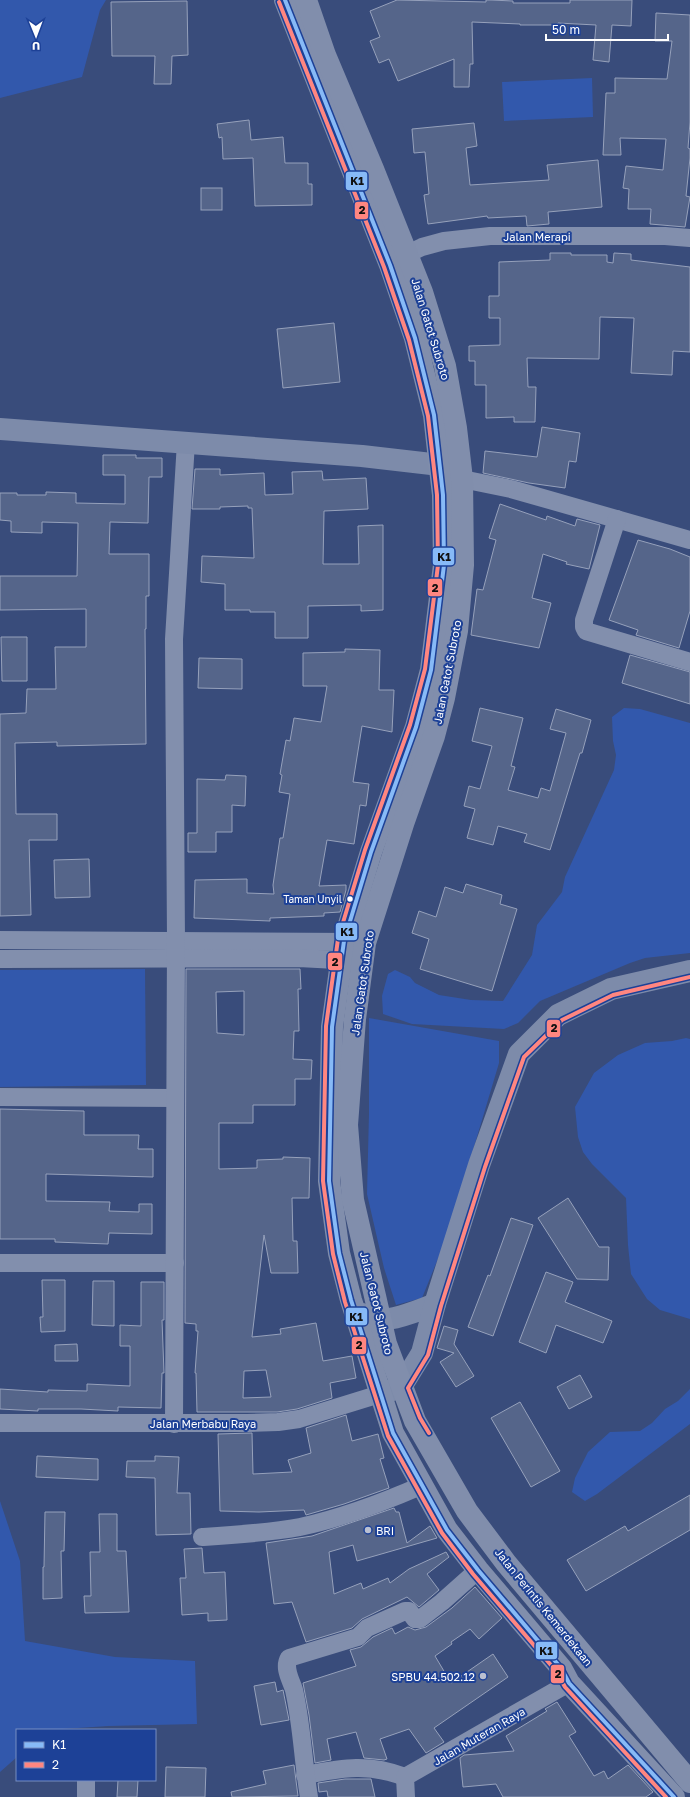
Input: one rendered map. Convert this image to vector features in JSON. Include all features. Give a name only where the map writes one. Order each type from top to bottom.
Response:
[{"type":"highway","name":"Jalan Gatot Subroto","points":[[285,0],[398,258],[422,292],[445,366],[456,428],[454,469],[463,565],[456,631],[444,698],[434,736],[404,821],[354,952],[332,1027],[329,1181],[339,1253],[351,1300],[393,1433],[423,1485]]},
{"type":"highway","name":"Jalan Gatot Subroto","points":[[306,0],[325,55],[373,168],[398,258]]},
{"type":"highway","name":"Jalan Gatot Subroto","points":[[354,952],[355,1019],[347,1125],[353,1200],[379,1320],[414,1421]]},
{"type":"highway","name":"Jalan Perintis Kemerdekaan","points":[[414,1421],[467,1511],[506,1563],[690,1782]]},
{"type":"highway","points":[[423,1485],[447,1530],[478,1570],[561,1668],[569,1683],[674,1797]]},
{"type":"main road","points":[[0,428],[362,456],[454,469]]},
{"type":"main road","points":[[401,1386],[422,1353],[435,1304],[478,1165],[519,1054],[558,1015],[611,989],[690,971]]},
{"type":"main road","points":[[351,1300],[365,1317],[379,1320],[401,1317],[435,1304]]},
{"type":"main road","name":"Jalan Merbabu Raya","points":[[380,1394],[401,1386]]},
{"type":"street","name":"Jalan Merapi","points":[[398,258],[422,247],[444,241],[490,236],[665,236],[690,238]]},
{"type":"street","points":[[174,1424],[176,941],[174,639],[186,442]]},
{"type":"street","points":[[454,469],[511,489],[690,540]]},
{"type":"street","points":[[617,519],[584,620],[584,627],[586,631],[690,662]]},
{"type":"street","points":[[0,940],[176,941],[354,952]]},
{"type":"street","points":[[89,940],[89,958]]},
{"type":"street","points":[[0,958],[299,958],[354,952]]},
{"type":"street","points":[[0,1098],[175,1098]]},
{"type":"street","points":[[0,1263],[175,1263]]},
{"type":"street","name":"Jalan Merbabu Raya","points":[[0,1423],[174,1424],[278,1422],[298,1418],[380,1394]]},
{"type":"street","points":[[202,1537],[227,1536],[300,1527],[383,1503],[423,1485]]},
{"type":"street","points":[[309,1797],[296,1699],[287,1670],[287,1661],[289,1658],[358,1637],[367,1628],[405,1611],[409,1611],[415,1619],[420,1618],[442,1602],[478,1570]]},
{"type":"street","name":"Jalan Muteran Raya","points":[[405,1777],[569,1683]]},
{"type":"street","points":[[305,1775],[357,1767],[381,1769],[405,1777],[406,1797]]},
{"type":"street","points":[[86,1781],[86,1797]]},
{"type":"shaded area","points":[[0,0],[106,0],[100,10],[82,77],[0,98]]},
{"type":"shaded area","points":[[592,78],[593,117],[504,121],[502,82]]},
{"type":"shaded area","points":[[624,708],[640,709],[690,723],[690,953],[645,958],[630,963],[540,1001],[518,1023],[504,1029],[412,1024],[383,1014],[382,996],[388,974],[395,970],[410,977],[415,983],[439,995],[471,1000],[503,1001],[532,955],[537,925],[562,892],[565,877],[614,770],[616,755],[613,741],[612,717]]},
{"type":"shaded area","points":[[145,969],[146,1085],[0,1087],[0,970]]},
{"type":"shaded area","points":[[369,1018],[499,1041],[499,1063],[448,1234],[422,1298],[396,1305],[384,1268],[367,1194]]},
{"type":"shaded area","points":[[686,1038],[690,1039],[690,1319],[660,1310],[647,1299],[631,1274],[626,1198],[592,1164],[583,1152],[578,1137],[575,1107],[594,1073],[618,1055],[645,1043],[672,1041]]},
{"type":"shaded area","points":[[690,1389],[690,1424],[597,1494],[585,1501],[572,1492],[575,1478],[588,1452],[610,1432],[640,1431],[652,1423],[665,1409],[678,1401]]},
{"type":"shaded area","points":[[0,1501],[20,1561],[25,1641],[115,1657],[195,1661],[197,1724],[108,1726],[63,1729],[16,1729],[16,1758],[0,1772]]},
{"type":"building","points":[[397,0],[486,2],[486,0],[491,0],[513,1],[513,3],[570,3],[570,0],[632,0],[631,26],[612,25],[609,62],[593,60],[596,25],[558,23],[558,25],[520,25],[472,22],[473,64],[470,64],[469,87],[454,87],[454,59],[398,81],[389,59],[379,63],[370,41],[380,37],[370,11]]},
{"type":"building","points":[[187,1],[188,55],[172,56],[171,84],[154,84],[155,56],[112,56],[111,2]]},
{"type":"building","points":[[656,13],[690,15],[690,122],[688,148],[690,149],[690,158],[686,196],[690,197],[685,227],[650,224],[651,209],[628,209],[629,189],[623,188],[626,166],[663,170],[666,139],[620,138],[621,155],[603,155],[606,93],[615,93],[615,78],[667,79],[672,41],[655,41]]},
{"type":"building","points":[[249,120],[251,140],[283,137],[285,163],[308,163],[308,184],[312,184],[312,205],[255,206],[253,158],[223,159],[222,137],[219,138],[217,124]]},
{"type":"building","points":[[474,123],[477,146],[466,148],[470,185],[549,180],[547,165],[598,160],[602,207],[548,212],[549,224],[527,226],[526,216],[488,218],[487,216],[428,224],[424,195],[429,194],[425,152],[414,153],[412,129]]},
{"type":"building","points":[[201,188],[222,188],[222,210],[201,210]]},
{"type":"building","points":[[550,253],[571,253],[571,255],[607,255],[607,262],[613,263],[614,253],[631,254],[631,260],[690,267],[690,352],[673,351],[672,375],[631,373],[634,318],[600,317],[599,359],[527,358],[528,387],[536,387],[535,422],[514,422],[514,417],[486,418],[486,385],[475,385],[475,361],[469,361],[469,346],[500,345],[500,318],[489,318],[489,296],[499,296],[499,262],[550,260]]},
{"type":"building","points":[[334,323],[340,382],[283,388],[277,329]]},
{"type":"building","points":[[542,427],[580,433],[576,462],[569,461],[565,488],[529,483],[483,473],[485,451],[537,457]]},
{"type":"building","points":[[103,455],[136,455],[136,458],[162,458],[162,477],[149,477],[148,523],[110,522],[109,554],[149,554],[149,596],[146,596],[145,629],[146,744],[57,746],[57,742],[15,743],[16,814],[57,814],[57,840],[29,840],[31,915],[0,916],[0,714],[26,713],[27,689],[56,689],[55,647],[86,647],[86,609],[0,610],[0,576],[77,576],[78,523],[42,522],[42,533],[11,532],[11,521],[0,520],[0,493],[17,493],[17,495],[46,495],[46,492],[76,493],[76,503],[125,504],[125,475],[103,475]]},
{"type":"building","points":[[195,469],[220,469],[220,475],[264,473],[265,495],[293,494],[292,472],[322,471],[323,480],[366,478],[368,509],[324,511],[323,564],[359,564],[358,526],[383,525],[383,610],[361,611],[361,605],[308,606],[308,638],[275,638],[275,612],[225,610],[225,584],[201,582],[202,556],[254,558],[252,508],[248,508],[248,506],[220,507],[220,509],[192,509]]},
{"type":"building","points":[[500,504],[546,520],[547,516],[575,526],[577,519],[600,525],[589,569],[566,564],[567,562],[543,554],[532,598],[551,603],[539,648],[471,635],[477,589],[483,590],[496,540],[489,538]]},
{"type":"building","points":[[638,540],[670,549],[690,557],[690,611],[679,648],[636,635],[638,630],[609,620]]},
{"type":"building","points":[[1,637],[27,637],[27,681],[2,681]]},
{"type":"building","points":[[345,649],[380,650],[379,690],[394,690],[392,732],[362,726],[353,782],[369,784],[366,806],[360,805],[354,844],[327,840],[319,886],[346,885],[340,912],[324,913],[324,916],[270,918],[270,921],[194,918],[195,880],[247,879],[247,893],[274,894],[273,885],[280,838],[283,838],[290,794],[279,792],[282,775],[280,774],[286,740],[290,741],[294,718],[321,722],[327,686],[303,686],[303,653],[345,652]]},
{"type":"building","points":[[630,655],[690,672],[690,704],[622,683]]},
{"type":"building","points":[[199,658],[242,659],[242,689],[198,688]]},
{"type":"building","points":[[480,708],[523,718],[511,766],[515,767],[508,790],[538,798],[541,788],[550,791],[566,733],[550,729],[556,709],[591,720],[582,753],[580,753],[550,850],[524,842],[527,834],[498,826],[493,845],[467,838],[475,809],[464,806],[469,786],[480,789],[492,746],[472,741]]},
{"type":"building","points":[[226,775],[246,776],[245,806],[232,805],[232,832],[216,832],[216,852],[188,852],[188,833],[197,833],[197,779],[225,780]]},
{"type":"building","points":[[89,859],[90,897],[55,898],[54,860]]},
{"type":"building","points":[[466,884],[502,895],[500,904],[517,909],[492,991],[420,969],[429,939],[412,933],[419,911],[436,917],[445,887],[463,893]]},
{"type":"building","points":[[186,969],[300,969],[301,989],[298,989],[299,1031],[294,1031],[293,1059],[312,1060],[311,1079],[295,1079],[295,1105],[253,1105],[253,1123],[219,1123],[219,1169],[257,1168],[257,1160],[283,1159],[283,1157],[310,1158],[309,1198],[292,1198],[293,1241],[297,1241],[298,1273],[271,1273],[264,1235],[252,1337],[281,1334],[280,1329],[316,1323],[323,1361],[352,1356],[356,1378],[330,1383],[332,1398],[297,1409],[277,1412],[197,1412],[195,1373],[198,1331],[196,1331],[196,1324],[185,1323]],"holes":[[[244,991],[244,1035],[217,1033],[216,992]],[[266,1370],[271,1397],[243,1398],[244,1371]]]},
{"type":"building","points":[[0,1109],[84,1111],[84,1135],[139,1135],[138,1149],[153,1149],[153,1177],[46,1174],[46,1201],[110,1202],[109,1211],[139,1212],[139,1204],[152,1204],[152,1234],[109,1233],[108,1244],[55,1242],[55,1239],[0,1239]]},
{"type":"building","points":[[568,1198],[599,1247],[609,1247],[608,1280],[577,1279],[538,1218]]},
{"type":"building","points":[[511,1218],[533,1225],[493,1336],[468,1327],[488,1275],[490,1276]]},
{"type":"building","points":[[546,1272],[573,1282],[565,1302],[612,1321],[603,1343],[556,1325],[546,1353],[519,1342]]},
{"type":"building","points":[[42,1280],[65,1280],[65,1331],[41,1332],[40,1317],[43,1317]]},
{"type":"building","points":[[93,1281],[114,1281],[114,1326],[92,1325]]},
{"type":"building","points":[[141,1282],[164,1282],[164,1320],[162,1320],[164,1373],[162,1373],[161,1408],[118,1407],[118,1411],[81,1409],[38,1409],[38,1411],[0,1409],[0,1389],[48,1392],[48,1390],[87,1391],[87,1384],[130,1386],[130,1346],[120,1346],[120,1325],[141,1326]]},
{"type":"building","points":[[444,1326],[458,1330],[454,1344],[474,1376],[456,1387],[440,1362],[454,1353],[437,1348]]},
{"type":"building","points":[[77,1344],[78,1361],[55,1361],[55,1345]]},
{"type":"building","points":[[580,1375],[592,1397],[569,1409],[557,1387]]},
{"type":"building","points":[[520,1402],[560,1471],[531,1487],[491,1418]]},
{"type":"building","points":[[346,1415],[352,1441],[378,1434],[384,1458],[380,1459],[389,1488],[344,1504],[306,1515],[304,1510],[259,1512],[220,1511],[218,1434],[252,1433],[253,1474],[292,1472],[288,1460],[311,1453],[306,1428]]},
{"type":"building","points":[[37,1456],[98,1459],[98,1480],[36,1477]]},
{"type":"building","points":[[155,1456],[179,1457],[177,1493],[190,1493],[191,1534],[156,1535],[155,1478],[126,1477],[127,1461],[155,1461]]},
{"type":"building","points":[[690,1495],[690,1530],[586,1591],[567,1560],[625,1526],[628,1531]]},
{"type":"building","points":[[394,1508],[396,1512],[399,1512],[407,1543],[430,1526],[437,1538],[357,1561],[353,1545],[329,1552],[334,1594],[361,1583],[363,1589],[388,1578],[390,1583],[409,1569],[446,1552],[449,1557],[427,1574],[439,1590],[419,1607],[407,1597],[362,1619],[352,1628],[306,1642],[292,1602],[274,1604],[266,1543],[312,1536]]},
{"type":"building","points":[[45,1512],[65,1512],[64,1551],[61,1551],[62,1598],[43,1599]]},
{"type":"building","points":[[99,1514],[117,1514],[117,1551],[126,1551],[129,1612],[85,1613],[84,1596],[91,1596],[90,1552],[100,1552]]},
{"type":"building","points":[[202,1548],[204,1573],[225,1572],[227,1620],[208,1621],[208,1613],[182,1615],[180,1578],[186,1578],[184,1549]]},
{"type":"building","points":[[475,1587],[502,1618],[479,1639],[470,1629],[451,1642],[452,1644],[435,1656],[451,1683],[493,1654],[508,1677],[434,1728],[444,1742],[426,1753],[409,1729],[380,1739],[387,1759],[364,1758],[356,1732],[327,1739],[331,1760],[315,1763],[303,1683],[356,1666],[350,1650],[361,1647],[373,1637],[392,1628],[395,1634],[408,1627],[415,1630],[426,1627],[452,1608]]},
{"type":"building","points":[[275,1682],[277,1692],[283,1690],[289,1720],[261,1725],[254,1686]]},
{"type":"building","points":[[557,1702],[576,1732],[569,1736],[594,1776],[604,1771],[608,1779],[628,1765],[653,1792],[646,1797],[503,1797],[496,1784],[463,1787],[460,1758],[464,1755],[514,1751],[506,1736],[547,1711],[545,1709]]},
{"type":"building","points":[[294,1765],[298,1796],[232,1797],[231,1792],[266,1784],[263,1771]]},
{"type":"building","points":[[166,1767],[206,1768],[205,1797],[165,1797]]},
{"type":"building","points":[[345,1779],[371,1779],[375,1797],[328,1797],[327,1791],[319,1792],[318,1783]]},
{"type":"building","points":[[118,1781],[138,1781],[137,1797],[117,1797]]},
{"type":"transit line","name":"K1","points":[[285,0],[390,265],[415,338],[434,415],[443,495],[444,565],[431,670],[416,727],[371,852],[344,941],[332,1027],[329,1181],[339,1253],[351,1300],[393,1433],[447,1530],[478,1570],[561,1668],[569,1683],[674,1797]]},
{"type":"transit line","name":"2","points":[[279,2],[384,267],[409,340],[428,416],[437,495],[438,565],[425,669],[410,725],[365,850],[338,939],[326,1026],[323,1181],[333,1254],[345,1302],[388,1436],[442,1533],[473,1574],[556,1671],[565,1687],[666,1797]]},
{"type":"transit line","name":"2","points":[[429,1433],[420,1418],[408,1388],[428,1355],[441,1306],[485,1167],[524,1057],[562,1020],[613,995],[690,977]]},
{"type":"place","name":"Taman Unyil","points":[[350,899]]},
{"type":"place","name":"BRI","points":[[368,1530]]},
{"type":"place","name":"SPBU 44.502.12","points":[[483,1676]]}]
